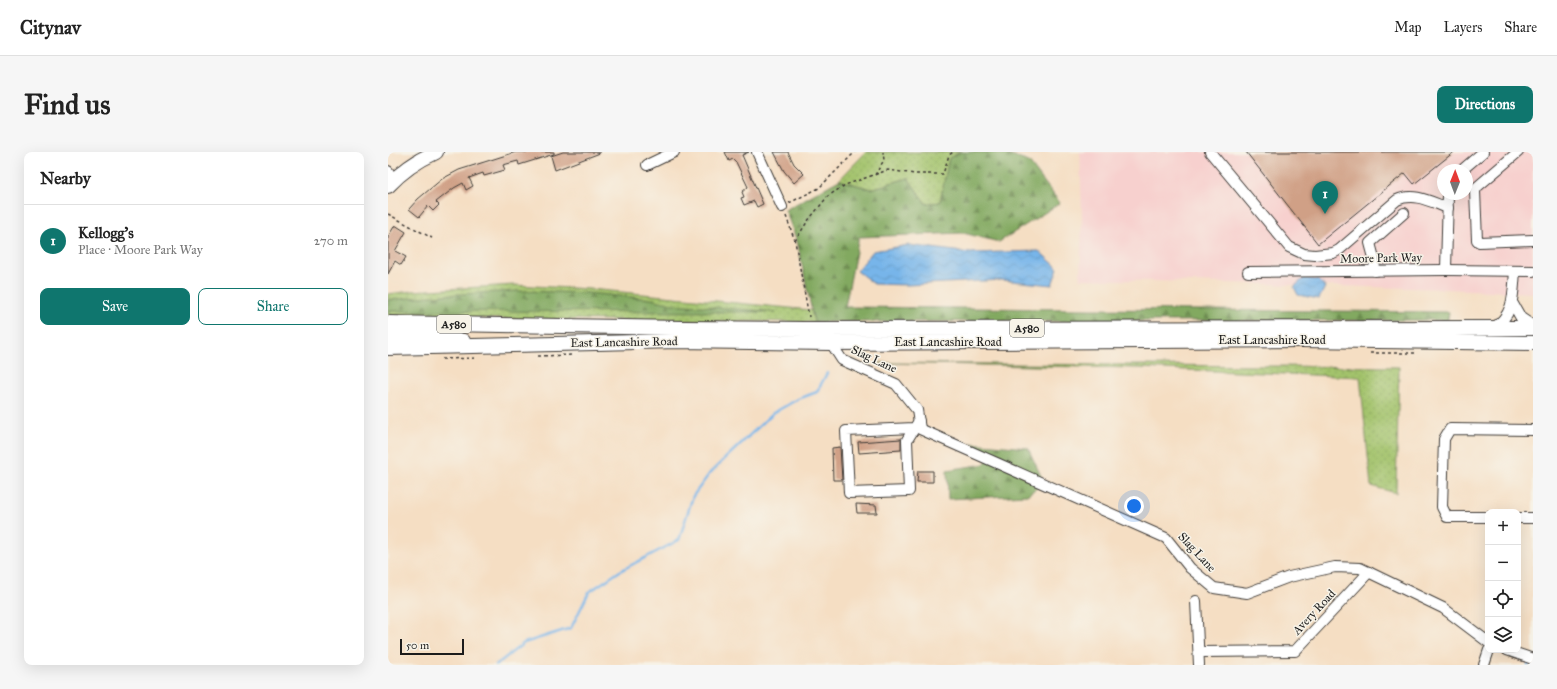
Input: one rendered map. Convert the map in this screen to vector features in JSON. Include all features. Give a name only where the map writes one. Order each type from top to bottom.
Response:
[{"type":"highway","points":[[390,179],[436,152]]},
{"type":"highway","name":"East Lancashire Road","points":[[388,323],[675,328],[820,336],[1533,342]]},
{"type":"highway","name":"East Lancashire Road","points":[[388,348],[442,348],[489,344],[678,341],[820,336],[1533,327]]},
{"type":"highway","points":[[388,336],[442,337],[489,344]]},
{"type":"street","points":[[647,165],[674,152]]},
{"type":"street","points":[[757,152],[782,207]]},
{"type":"street","points":[[1210,152],[1290,247],[1304,254],[1326,255],[1339,250],[1397,200],[1408,196],[1422,198],[1448,208]]},
{"type":"street","points":[[1469,164],[1483,152]]},
{"type":"street","points":[[1518,152],[1477,187],[1475,191],[1477,240],[1479,242],[1533,240]]},
{"type":"street","points":[[1446,270],[1448,200]]},
{"type":"street","points":[[1375,271],[1374,258],[1370,243],[1404,213]]},
{"type":"street","name":"Moore Park Way","points":[[1248,272],[1446,270],[1533,271]]},
{"type":"street","points":[[1493,328],[1503,321],[1513,304],[1515,271]]},
{"type":"street","points":[[1513,304],[1521,318],[1533,327]]},
{"type":"street","name":"Slag Lane","points":[[820,336],[842,360],[896,384],[917,410],[916,424],[920,429],[1166,538],[1190,568],[1214,588],[1247,593],[1289,576],[1335,567],[1360,568],[1444,608],[1485,640]]},
{"type":"street","points":[[916,424],[907,440],[909,491],[849,493],[846,430],[916,424]]},
{"type":"street","points":[[1485,517],[1447,517],[1442,507],[1444,439],[1450,429],[1533,430]]},
{"type":"street","points":[[1521,518],[1533,518]]},
{"type":"street","name":"Avery Road","points":[[1199,652],[1295,651],[1369,572]]},
{"type":"street","points":[[1196,601],[1200,665]]},
{"type":"street","points":[[1484,665],[1487,653]]},
{"type":"street","points":[[1516,653],[1533,659]]},
{"type":"path","points":[[820,336],[795,241],[782,207],[819,188],[855,152]]},
{"type":"path","points":[[875,175],[884,160],[883,152]]},
{"type":"path","points":[[795,241],[807,222],[828,196],[846,185],[888,170],[915,174],[943,174],[949,155],[953,152]]},
{"type":"path","points":[[388,214],[432,238]]},
{"type":"shaded area","points":[[1080,152],[1533,152],[1533,293],[1445,289],[1080,279],[1082,218]]},
{"type":"green space","points":[[866,152],[961,152],[949,158],[940,202],[926,204],[908,178],[871,189],[839,180]]},
{"type":"green space","points":[[961,152],[1010,152],[1009,155],[1029,162],[1060,203],[999,242],[963,233],[859,237],[845,307],[1449,312],[1448,320],[814,322],[797,241],[785,210],[839,180],[871,189],[908,178],[926,204],[940,202],[949,158]]},
{"type":"green space","points":[[514,285],[590,289],[811,310],[814,322],[424,318],[388,316],[388,294],[412,291]]},
{"type":"green space","points":[[518,291],[587,293],[651,299],[672,304],[776,312],[388,311],[388,300]]},
{"type":"green space","points":[[878,363],[1399,367],[1396,493],[1371,486],[1360,377],[1138,368]]},
{"type":"green space","points":[[970,443],[1028,448],[1041,476],[1038,487],[1027,495],[948,499],[947,470],[985,464],[989,455]]},
{"type":"water","points":[[909,245],[970,253],[1039,251],[1058,268],[1052,285],[1002,280],[908,285],[874,284],[857,271],[873,251]]},
{"type":"water","points":[[1304,278],[1319,280],[1325,287],[1319,299],[1298,295],[1294,287]]},
{"type":"building","points":[[516,152],[554,152],[554,154],[519,165],[518,161],[503,165],[505,170],[484,176],[483,173],[469,178],[473,186],[466,190],[463,183],[454,188],[436,202],[439,205],[433,211],[428,206],[419,217],[409,209],[418,199],[442,179],[459,170]]},
{"type":"building","points":[[563,152],[600,153],[555,170],[551,156]]},
{"type":"building","points":[[725,152],[749,152],[742,155],[763,204],[757,207],[754,201],[744,205],[741,198],[744,197],[742,192],[748,187],[736,162],[733,159],[729,161]]},
{"type":"building","points":[[774,152],[788,152],[794,164],[804,174],[794,183],[784,171]]},
{"type":"building","points":[[1246,152],[1454,152],[1437,164],[1437,166],[1414,184],[1405,173],[1318,244]]},
{"type":"building","points":[[395,225],[406,232],[395,251],[406,257],[401,265],[395,261],[388,274],[388,237]]},
{"type":"building","points":[[901,439],[901,450],[859,453],[858,442]]},
{"type":"building","points":[[840,447],[842,480],[833,480],[832,448]]},
{"type":"building","points":[[918,471],[933,471],[933,482],[917,482]]},
{"type":"building","points":[[856,504],[876,505],[877,513],[857,513]]},
{"type":"waterway","points":[[496,665],[524,643],[571,628],[589,592],[620,571],[679,540],[693,496],[710,473],[773,413],[798,399],[817,392],[827,373]]},
{"type":"place","name":"Kellogg's","points":[[1325,214]]}]
